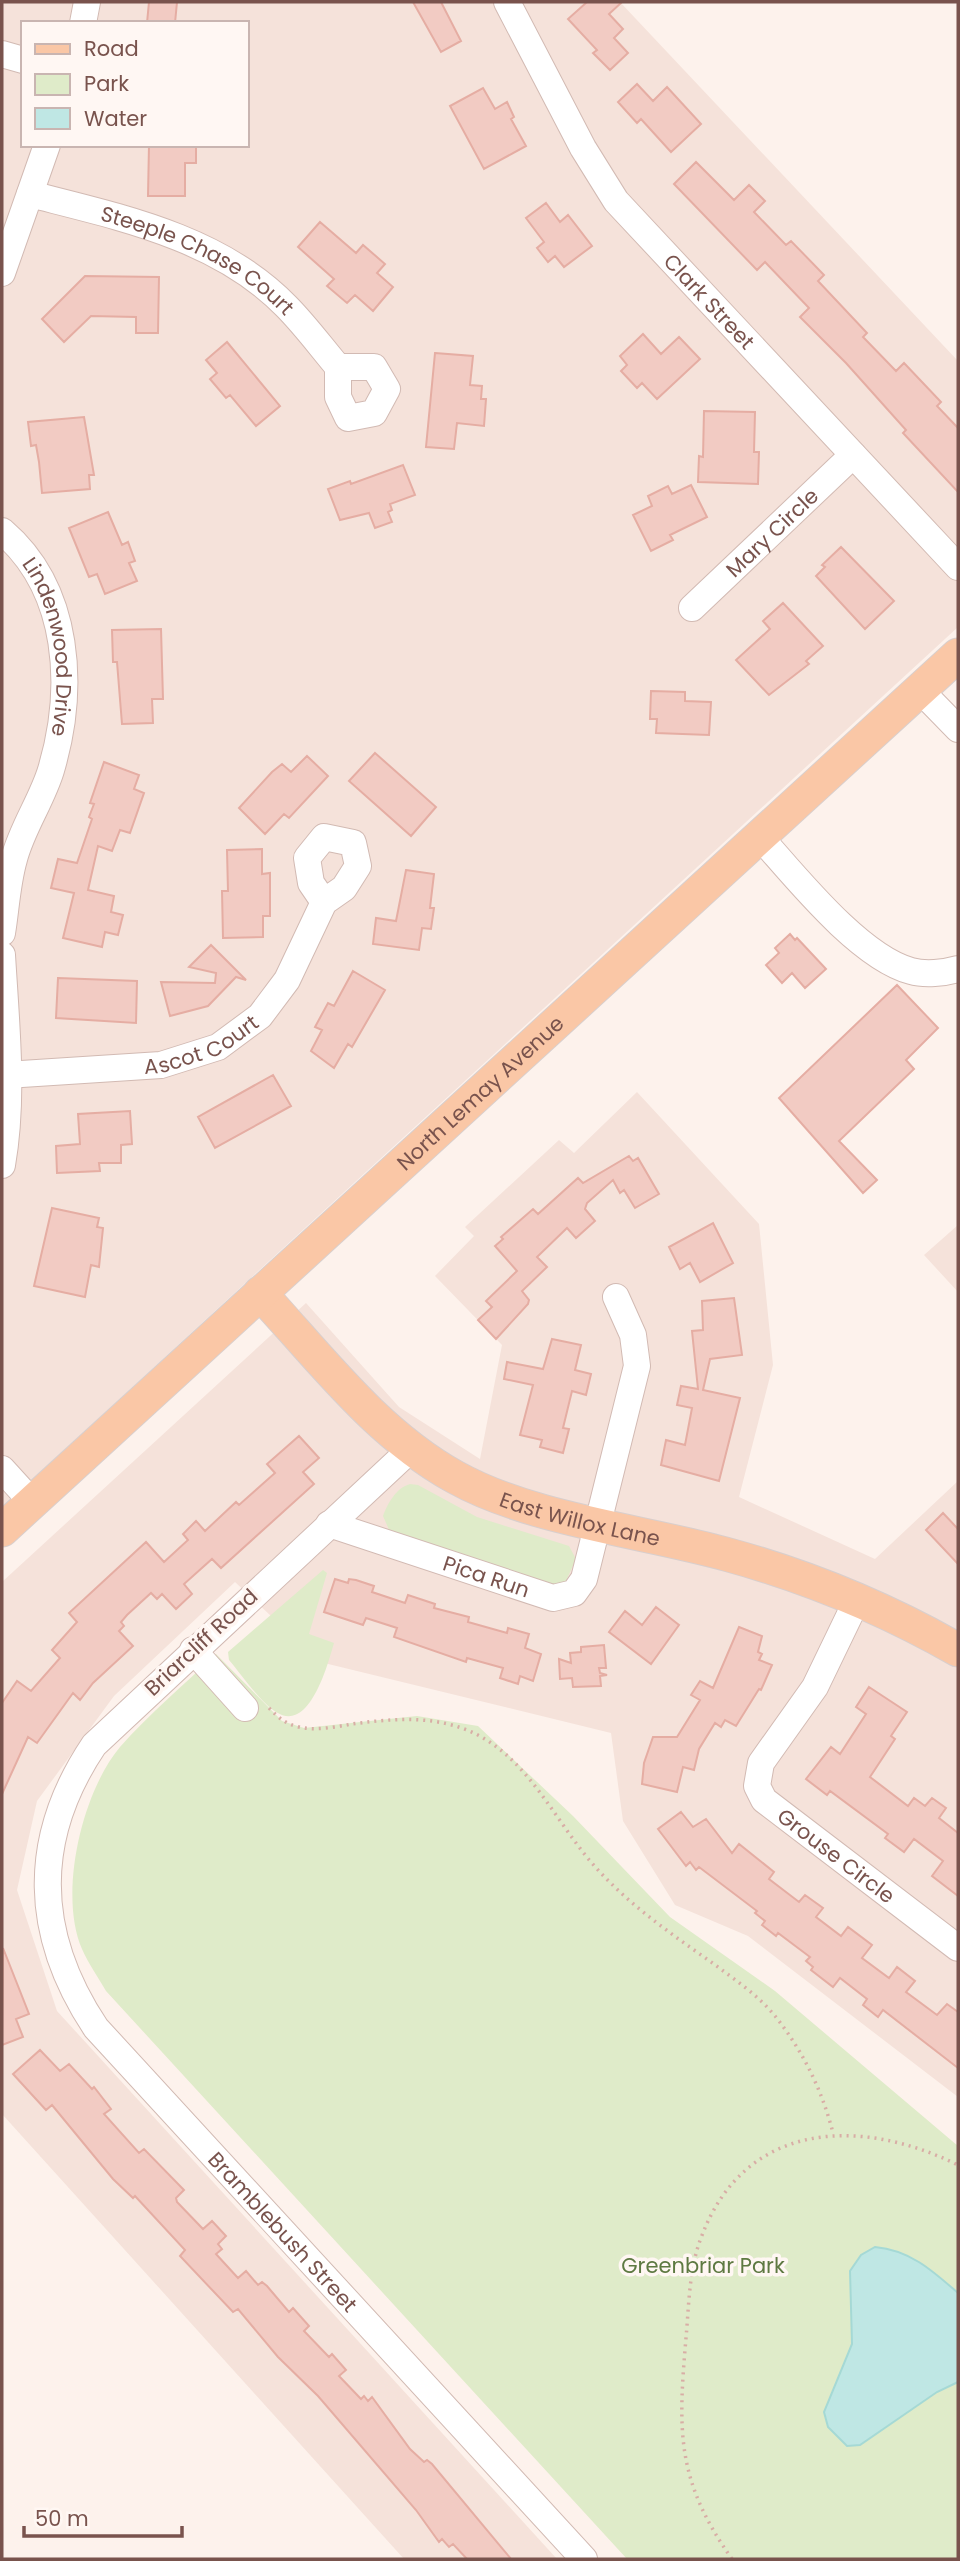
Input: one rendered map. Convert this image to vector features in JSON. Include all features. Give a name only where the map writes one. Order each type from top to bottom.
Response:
[{"type":"main road","name":"North Lemay Avenue","points":[[2,1530],[958,655]]},
{"type":"main road","name":"East Willox Lane","points":[[260,1293],[372,1415],[411,1449],[454,1477],[501,1498],[729,1555],[857,1600],[958,1650]]},
{"type":"street","points":[[83,21],[87,2]]},
{"type":"street","name":"Clark Street","points":[[507,2],[583,148],[616,201],[958,567]]},
{"type":"street","points":[[2,54],[21,59]]},
{"type":"street","points":[[2,273],[46,147]]},
{"type":"street","name":"Steeple Chase Court","points":[[30,194],[158,227],[237,268],[285,305],[338,367]]},
{"type":"street","name":"Mary Circle","points":[[692,608],[853,455]]},
{"type":"street","name":"Lindenwood Drive","points":[[2,531],[11,539],[48,592],[64,646],[64,714],[51,771],[14,858],[2,933]]},
{"type":"street","points":[[920,690],[958,729]]},
{"type":"street","points":[[760,837],[830,915],[872,950],[910,971],[944,973],[958,969]]},
{"type":"street","name":"Ascot Court","points":[[6,1075],[161,1065],[218,1047],[260,1016],[287,980],[324,902]]},
{"type":"street","points":[[2,955],[6,1075],[5,1145],[2,1165]]},
{"type":"street","name":"Pica Run","points":[[329,1524],[560,1598],[579,1588],[599,1523],[637,1366],[633,1335],[615,1297]]},
{"type":"street","name":"Briarcliff Road","points":[[48,1872],[56,1820],[82,1763],[107,1729],[411,1449]]},
{"type":"street","points":[[2,1469],[32,1502]]},
{"type":"street","name":"Grouse Circle","points":[[857,1600],[815,1688],[761,1763],[757,1786],[764,1800],[958,1948]]},
{"type":"street","points":[[193,1650],[255,1706]]},
{"type":"street","name":"Bramblebush Street","points":[[48,1872],[48,1903],[55,1945],[69,1984],[96,2028],[584,2559]]},
{"type":"path","points":[[255,1706],[300,1728],[323,1729],[417,1718],[449,1723],[489,1741],[508,1755],[533,1783],[600,1872],[632,1903],[751,1992],[772,2012],[814,2077],[833,2133]]},
{"type":"path","points":[[732,2559],[702,2512],[690,2482],[682,2448],[682,2392],[689,2302],[700,2242],[716,2207],[751,2165],[785,2145],[833,2133],[904,2146],[958,2165]]},
{"type":"shaded area","points":[[2,2],[620,2],[958,361],[958,627],[2,1507]]},
{"type":"shaded area","points":[[637,1092],[759,1224],[773,1365],[739,1497],[875,1559],[958,1481],[958,2097],[748,1936],[675,1905],[623,1821],[611,1733],[320,1662],[235,1582],[114,1696],[37,1801],[17,1890],[57,2011],[557,2559],[404,2559],[2,2114],[2,1582],[306,1303],[399,1407],[480,1459],[502,1345],[435,1276],[474,1236],[465,1227],[559,1140],[574,1153]]},
{"type":"shaded area","points":[[958,1225],[958,1292],[924,1255]]},
{"type":"green space","points":[[410,1484],[418,1485],[477,1517],[569,1546],[576,1559],[565,1583],[550,1585],[390,1532],[383,1516],[385,1511],[397,1492]]},
{"type":"green space","points":[[323,1570],[327,1573],[309,1634],[334,1643],[316,1693],[299,1713],[288,1716],[276,1712],[264,1702],[229,1660],[228,1652]]},
{"type":"green space","name":"Greenbriar Park","points":[[216,1654],[282,1721],[304,1728],[417,1716],[478,1726],[573,1816],[670,1917],[775,1991],[958,2146],[958,2559],[627,2559],[106,1991],[82,1949],[75,1926],[72,1901],[73,1873],[85,1816],[106,1766],[120,1747]]},
{"type":"water","points":[[875,2247],[910,2257],[958,2293],[958,2382],[937,2392],[860,2445],[847,2446],[828,2427],[824,2412],[852,2344],[850,2271],[861,2255]]},
{"type":"building","points":[[149,2],[177,2],[175,21],[147,21]]},
{"type":"building","points":[[413,2],[441,2],[461,41],[441,52]]},
{"type":"building","points":[[587,2],[622,2],[609,14],[623,29],[614,38],[628,53],[610,70],[593,53],[597,50],[568,19]]},
{"type":"building","points":[[637,84],[653,101],[667,87],[701,124],[671,152],[641,119],[637,123],[618,102]]},
{"type":"building","points":[[483,88],[495,109],[507,102],[514,117],[511,119],[526,146],[484,169],[450,106]]},
{"type":"building","points":[[149,147],[196,147],[196,163],[185,163],[185,196],[148,196]]},
{"type":"building","points":[[696,162],[734,200],[749,185],[765,201],[754,212],[786,245],[791,241],[824,275],[818,281],[867,333],[863,337],[896,371],[904,363],[941,402],[937,406],[958,428],[958,492],[903,433],[906,430],[846,363],[800,317],[809,308],[765,262],[757,270],[674,184]]},
{"type":"building","points":[[546,203],[560,222],[568,215],[592,246],[564,267],[555,256],[548,262],[537,248],[544,242],[526,218]]},
{"type":"building","points":[[320,222],[356,253],[363,245],[385,264],[377,273],[393,287],[373,311],[355,295],[347,303],[327,286],[334,279],[298,247]]},
{"type":"building","points":[[85,276],[159,277],[158,333],[136,333],[136,317],[91,316],[64,342],[42,319]]},
{"type":"building","points":[[643,334],[661,354],[679,337],[700,359],[657,399],[642,383],[637,388],[621,371],[627,365],[620,356]]},
{"type":"building","points":[[227,342],[280,406],[256,426],[230,395],[226,398],[210,379],[217,373],[206,360]]},
{"type":"building","points":[[435,353],[473,356],[470,385],[482,386],[481,399],[486,399],[484,426],[457,423],[454,449],[426,447]]},
{"type":"building","points":[[704,411],[755,412],[754,452],[759,452],[758,484],[698,482],[699,456],[703,457]]},
{"type":"building","points":[[84,417],[94,475],[89,475],[90,489],[42,493],[36,445],[31,446],[28,422]]},
{"type":"building","points":[[403,465],[415,495],[390,504],[392,510],[388,512],[392,522],[375,528],[369,513],[340,520],[328,489],[350,481],[351,484]]},
{"type":"building","points":[[691,485],[707,517],[670,535],[673,540],[651,551],[633,515],[652,506],[648,496],[668,486],[672,494]]},
{"type":"building","points":[[108,512],[122,545],[128,542],[135,561],[129,563],[137,581],[105,594],[97,574],[89,577],[69,528]]},
{"type":"building","points":[[841,547],[894,601],[865,629],[816,576],[825,567],[822,565]]},
{"type":"building","points":[[783,603],[823,646],[806,661],[809,664],[769,695],[736,660],[770,629],[763,621]]},
{"type":"building","points":[[161,629],[163,699],[152,699],[153,723],[122,724],[117,662],[113,662],[112,630]]},
{"type":"building","points":[[651,691],[685,692],[685,701],[711,702],[709,735],[656,733],[657,719],[650,719]]},
{"type":"building","points":[[375,753],[436,807],[411,836],[349,781]]},
{"type":"building","points":[[307,756],[328,776],[289,818],[284,814],[265,834],[239,808],[282,764],[291,772]]},
{"type":"building","points":[[104,762],[139,775],[134,789],[144,793],[130,833],[120,830],[112,851],[98,846],[88,890],[114,896],[111,912],[123,915],[118,935],[105,932],[102,947],[63,938],[74,893],[51,888],[58,859],[77,863],[92,819],[89,817],[94,804],[90,803]]},
{"type":"building","points":[[262,849],[262,874],[270,873],[270,916],[263,916],[263,937],[223,938],[222,891],[228,891],[227,850]]},
{"type":"building","points":[[406,870],[434,874],[430,908],[434,908],[431,929],[422,928],[419,950],[373,944],[376,918],[396,921]]},
{"type":"building","points":[[790,934],[826,969],[805,988],[792,973],[782,983],[766,965],[779,953],[775,948]]},
{"type":"building","points":[[211,945],[246,980],[236,977],[208,1006],[170,1016],[161,982],[215,983],[216,973],[189,967]]},
{"type":"building","points":[[353,971],[385,990],[352,1047],[348,1044],[334,1068],[311,1051],[322,1030],[315,1027],[328,1003],[334,1006]]},
{"type":"building","points":[[58,978],[137,981],[136,1023],[56,1018]]},
{"type":"building","points":[[897,985],[938,1028],[906,1060],[914,1069],[839,1141],[877,1180],[863,1193],[779,1098]]},
{"type":"building","points":[[273,1075],[291,1106],[215,1148],[198,1117]]},
{"type":"building","points":[[130,1111],[132,1144],[121,1145],[121,1163],[99,1163],[100,1171],[57,1173],[56,1146],[80,1144],[78,1114]]},
{"type":"building","points":[[629,1156],[633,1161],[638,1158],[659,1194],[635,1208],[624,1190],[620,1193],[613,1180],[587,1203],[585,1209],[595,1221],[576,1238],[567,1228],[537,1257],[547,1267],[522,1291],[529,1300],[528,1304],[496,1339],[478,1320],[492,1307],[486,1301],[517,1271],[495,1246],[503,1239],[501,1237],[533,1209],[538,1214],[578,1178],[583,1183]]},
{"type":"building","points":[[52,1208],[99,1218],[97,1227],[103,1228],[99,1267],[91,1265],[85,1297],[34,1286]]},
{"type":"building","points":[[713,1223],[733,1263],[700,1282],[690,1263],[680,1269],[669,1247]]},
{"type":"building","points":[[734,1298],[742,1355],[710,1359],[703,1390],[740,1398],[719,1481],[661,1465],[666,1440],[685,1445],[692,1408],[677,1405],[681,1386],[698,1389],[692,1331],[703,1330],[702,1301]]},
{"type":"building","points":[[552,1339],[581,1345],[575,1370],[591,1374],[586,1395],[572,1391],[563,1428],[569,1429],[563,1453],[540,1447],[542,1440],[520,1435],[533,1385],[504,1379],[507,1362],[543,1369]]},
{"type":"building","points":[[299,1436],[319,1458],[303,1472],[314,1484],[221,1568],[212,1559],[184,1584],[192,1594],[176,1609],[162,1594],[157,1599],[151,1593],[127,1615],[121,1622],[124,1626],[119,1631],[133,1646],[93,1683],[80,1700],[73,1693],[37,1743],[28,1737],[2,1794],[2,1703],[17,1681],[31,1691],[60,1658],[52,1650],[77,1622],[69,1613],[146,1542],[164,1562],[188,1540],[183,1534],[196,1521],[205,1531],[236,1502],[239,1505],[275,1473],[267,1464]]},
{"type":"building","points":[[943,1513],[958,1529],[958,1564],[926,1530]]},
{"type":"building","points":[[335,1579],[348,1583],[349,1579],[356,1580],[374,1586],[372,1592],[405,1603],[408,1595],[435,1604],[434,1608],[469,1617],[468,1622],[507,1633],[508,1628],[529,1634],[525,1648],[541,1654],[533,1681],[520,1676],[518,1684],[500,1678],[503,1668],[467,1658],[466,1662],[394,1637],[397,1628],[366,1618],[363,1625],[324,1612]]},
{"type":"building","points":[[656,1607],[679,1625],[651,1664],[609,1632],[625,1611],[642,1625]]},
{"type":"building","points":[[739,1627],[762,1636],[758,1652],[762,1654],[759,1660],[772,1665],[761,1690],[759,1689],[736,1726],[725,1720],[721,1727],[715,1723],[699,1749],[694,1770],[683,1767],[677,1792],[642,1784],[644,1763],[653,1737],[677,1737],[700,1700],[691,1695],[700,1681],[713,1688]]},
{"type":"building","points":[[604,1645],[606,1668],[599,1668],[600,1673],[607,1675],[600,1676],[601,1686],[573,1687],[572,1678],[560,1679],[559,1659],[571,1663],[570,1653],[581,1652],[581,1647]]},
{"type":"building","points":[[869,1687],[907,1712],[891,1736],[895,1739],[870,1777],[908,1806],[914,1798],[925,1806],[932,1798],[946,1808],[939,1818],[958,1833],[958,1896],[932,1876],[943,1861],[914,1839],[904,1852],[885,1838],[888,1834],[830,1791],[827,1795],[806,1779],[831,1747],[840,1754],[866,1714],[856,1707]]},
{"type":"building","points":[[681,1812],[693,1827],[706,1819],[732,1853],[739,1844],[774,1872],[769,1879],[799,1902],[805,1895],[823,1908],[816,1917],[841,1936],[848,1927],[872,1945],[862,1958],[889,1978],[897,1967],[915,1981],[906,1992],[937,2015],[947,2004],[958,2012],[958,2068],[883,2010],[878,2017],[863,2005],[867,1999],[840,1978],[833,1987],[811,1970],[813,1967],[806,1961],[810,1957],[778,1933],[776,1936],[762,1925],[765,1921],[755,1913],[757,1911],[699,1867],[696,1870],[690,1862],[686,1866],[658,1829]]},
{"type":"building","points":[[3,1948],[29,2014],[16,2019],[23,2037],[2,2045]]},
{"type":"building","points":[[40,2050],[60,2071],[69,2064],[92,2089],[94,2087],[111,2109],[104,2114],[139,2153],[144,2149],[184,2190],[176,2198],[177,2202],[203,2229],[212,2221],[226,2236],[218,2244],[222,2249],[216,2254],[238,2278],[246,2271],[258,2285],[262,2282],[267,2286],[289,2312],[293,2308],[309,2326],[304,2331],[329,2357],[332,2354],[346,2370],[339,2376],[361,2399],[364,2396],[368,2401],[372,2397],[410,2449],[424,2462],[427,2460],[432,2464],[511,2559],[467,2559],[453,2544],[449,2547],[442,2539],[439,2542],[416,2510],[318,2396],[278,2357],[238,2309],[233,2312],[180,2256],[185,2250],[135,2196],[133,2198],[113,2179],[52,2105],[46,2110],[13,2074]]}]
